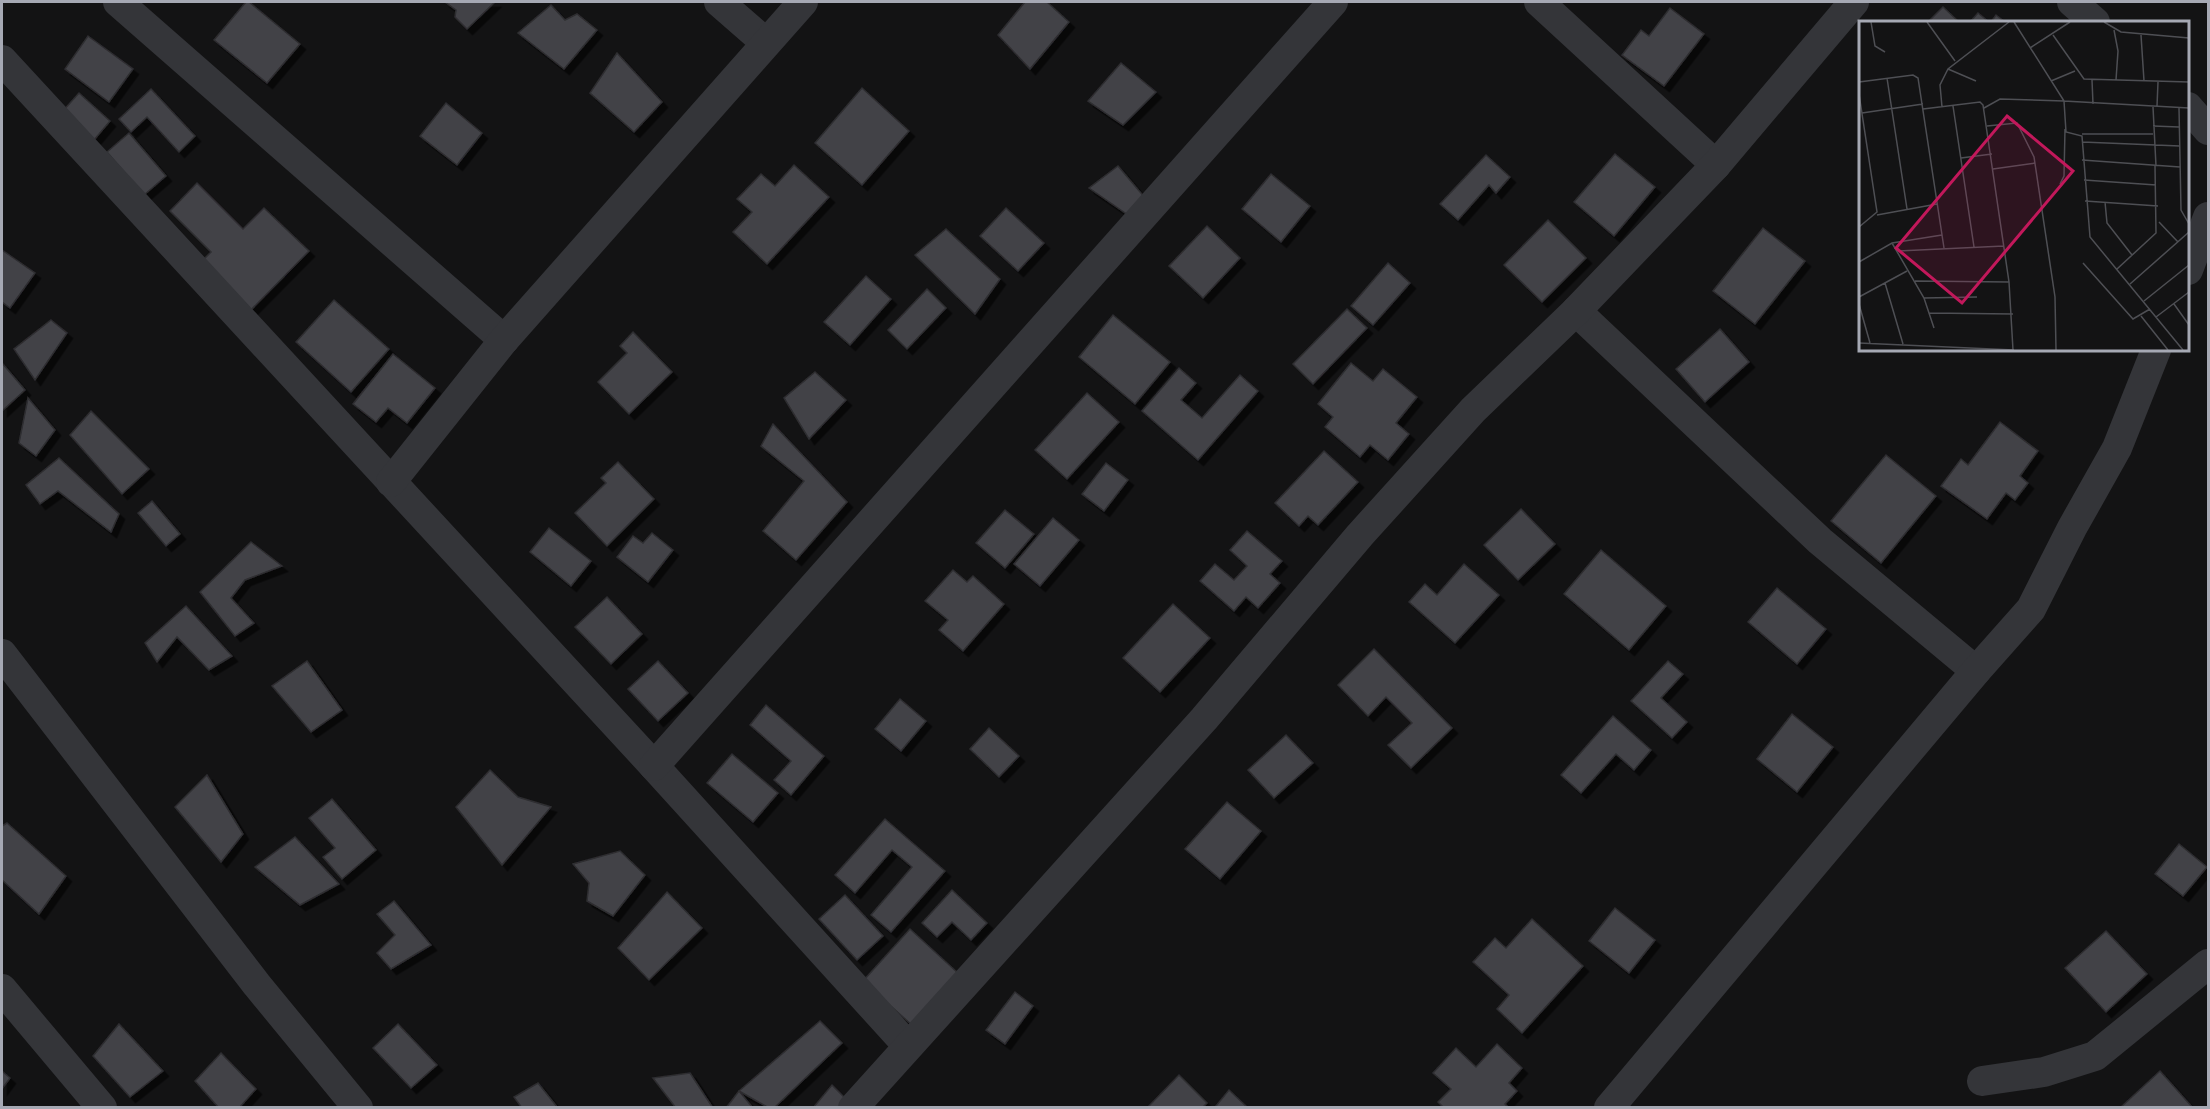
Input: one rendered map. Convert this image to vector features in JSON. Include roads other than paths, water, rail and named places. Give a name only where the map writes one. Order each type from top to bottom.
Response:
[{"type":"street","points":[[118,2],[504,340]]},
{"type":"street","points":[[719,2],[766,43]]},
{"type":"street","points":[[391,482],[504,340],[804,2]]},
{"type":"street","points":[[654,766],[1334,2]]},
{"type":"street","points":[[1539,2],[1716,165]]},
{"type":"street","points":[[853,1107],[1204,719],[1360,535],[1473,410],[1576,311],[1716,165],[1854,2]]},
{"type":"street","points":[[2072,2],[2094,21]]},
{"type":"street","points":[[2,60],[654,766],[908,1046]]},
{"type":"street","points":[[2189,109],[2208,130]]},
{"type":"street","points":[[2189,265],[2208,217]]},
{"type":"street","points":[[1576,311],[1820,541],[1976,670]]},
{"type":"street","points":[[1609,1107],[1976,670],[2031,609],[2072,528],[2117,448],[2156,351]]},
{"type":"street","points":[[2,654],[257,985],[358,1107]]},
{"type":"street","points":[[1982,1081],[2044,1072],[2095,1056],[2208,964]]},
{"type":"street","points":[[2,989],[102,1107]]}]
